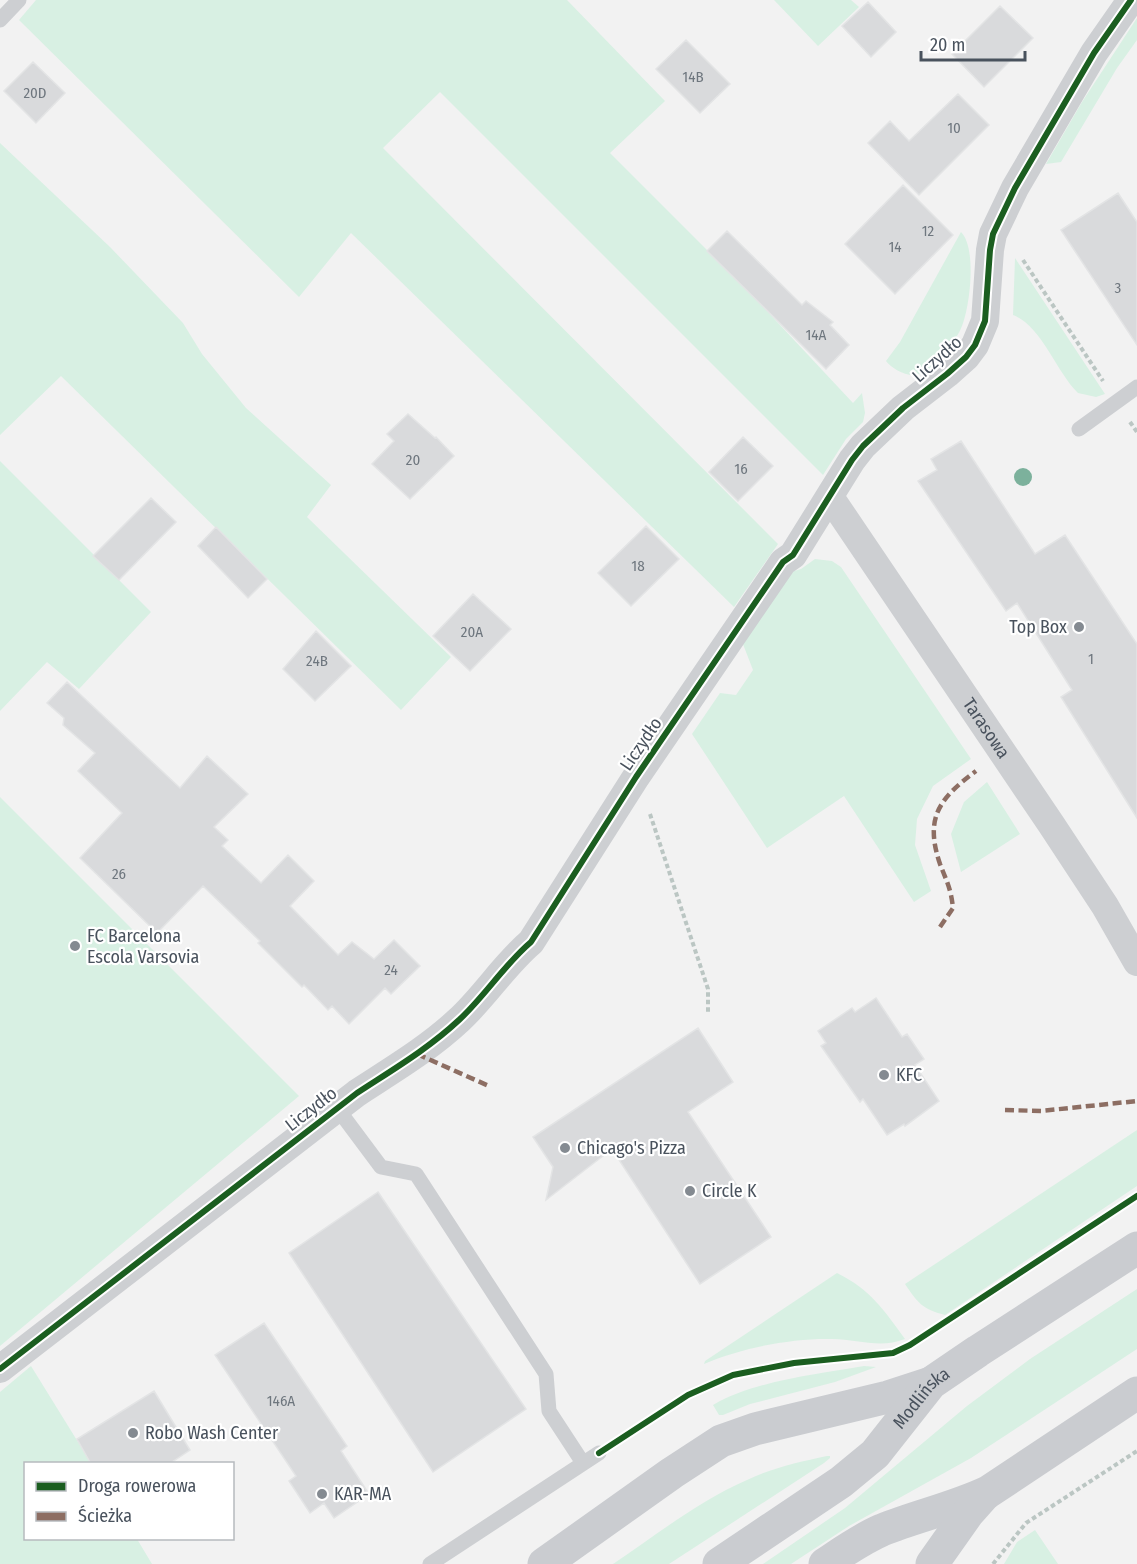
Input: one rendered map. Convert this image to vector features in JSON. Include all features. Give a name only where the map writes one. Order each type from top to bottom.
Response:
[{"type":"main road","name":"Modlińska","points":[[719,1564],[841,1482],[875,1454],[931,1383],[1137,1248]]},
{"type":"main road","points":[[544,1564],[672,1473],[721,1442],[755,1429],[888,1397],[931,1383]]},
{"type":"main road","points":[[825,1564],[858,1542],[880,1531],[988,1492],[1137,1393]]},
{"type":"main road","points":[[932,1564],[968,1513],[988,1492]]},
{"type":"street","name":"Liczydło","points":[[0,1369],[337,1108],[417,1054],[459,1020],[519,952],[531,942],[636,777],[783,562],[793,555],[863,446],[903,408],[966,357],[975,345],[985,321],[993,234],[1015,188],[1094,53],[1131,0]]},
{"type":"street","name":"Tarasowa","points":[[830,497],[1057,833],[1105,906],[1137,962]]},
{"type":"lane","points":[[0,20],[19,0]]},
{"type":"lane","points":[[1079,429],[1137,387]]},
{"type":"lane","points":[[337,1108],[381,1167],[416,1174],[546,1374],[549,1412],[584,1463]]},
{"type":"lane","points":[[435,1563],[599,1453]]},
{"type":"path","points":[[1019,254],[1137,432]]},
{"type":"path","points":[[636,777],[708,989],[708,1012]]},
{"type":"path","points":[[993,1564],[1026,1523],[1137,1451]]},
{"type":"green space","points":[[36,0],[567,0],[665,101],[610,153],[752,295],[853,403],[862,393],[865,413],[863,422],[846,439],[823,475],[440,92],[383,148],[778,544],[734,607],[351,233],[299,297],[19,20]]},
{"type":"green space","points":[[774,0],[851,0],[859,7],[818,46]]},
{"type":"green space","points":[[1137,18],[1137,40],[1117,68],[1061,162],[1046,164],[1082,102]]},
{"type":"green space","points":[[0,143],[110,247],[183,323],[202,354],[246,408],[331,485],[307,517],[451,657],[401,710],[61,376],[0,435]]},
{"type":"green space","points":[[961,232],[966,240],[970,264],[969,292],[962,326],[950,346],[931,367],[915,375],[901,372],[886,361],[900,342]]},
{"type":"green space","points":[[1015,258],[1105,394],[1096,397],[1078,393],[1032,329],[1023,320],[1013,315]]},
{"type":"green space","points":[[0,461],[151,612],[79,689],[47,662],[0,711]]},
{"type":"green space","points":[[815,559],[832,561],[841,567],[971,759],[933,786],[917,819],[915,845],[931,891],[914,902],[844,796],[767,848],[692,734],[720,693],[736,695],[753,670],[741,639],[791,572],[801,569]]},
{"type":"green space","points":[[987,782],[1020,834],[961,872],[951,834],[964,802]]},
{"type":"green space","name":"FC Barcelona Escola Varsovia","points":[[0,797],[299,1096],[0,1346]]},
{"type":"green space","points":[[1137,1130],[1137,1186],[945,1315],[921,1304],[905,1284]]},
{"type":"green space","points":[[837,1273],[868,1293],[905,1339],[887,1343],[841,1339],[784,1342],[734,1353],[704,1364],[705,1361]]},
{"type":"green space","points":[[1137,1289],[1137,1349],[971,1458],[849,1526],[791,1564],[763,1564],[845,1508],[967,1406],[1030,1359]]},
{"type":"green space","points":[[31,1366],[90,1462],[24,1462],[24,1540],[138,1540],[152,1564],[0,1564],[0,1392]]},
{"type":"green space","points":[[864,1366],[876,1367],[835,1382],[750,1404],[723,1415],[719,1415],[713,1405],[766,1384]]},
{"type":"green space","points":[[827,1456],[830,1458],[824,1463],[669,1564],[613,1564],[678,1519],[729,1488],[776,1469]]},
{"type":"green space","points":[[1035,1530],[1058,1564],[1004,1564],[1017,1542]]},
{"type":"building","points":[[868,2],[896,32],[871,57],[842,26]]},
{"type":"building","points":[[1000,6],[1033,38],[984,87],[952,54]]},
{"type":"building","points":[[686,40],[730,84],[700,113],[656,69]]},
{"type":"building","points":[[33,62],[65,93],[36,123],[4,91]]},
{"type":"building","points":[[958,94],[989,125],[919,195],[868,143],[890,121],[909,141]]},
{"type":"building","points":[[903,185],[953,235],[895,294],[845,244]]},
{"type":"building","points":[[1118,193],[1137,222],[1137,345],[1061,230]]},
{"type":"building","points":[[727,231],[802,305],[806,301],[833,322],[830,325],[849,345],[826,369],[707,251]]},
{"type":"building","points":[[408,414],[436,437],[454,456],[410,499],[372,464],[394,441],[387,434]]},
{"type":"building","points":[[743,437],[773,466],[738,501],[709,472]]},
{"type":"building","name":"Top Box","points":[[961,441],[1035,554],[1065,535],[1137,644],[1137,818],[1061,697],[1072,690],[1017,603],[1006,611],[918,481],[937,470],[931,459]]},
{"type":"building","points":[[151,498],[176,522],[119,580],[93,556]]},
{"type":"building","points":[[646,526],[679,559],[631,606],[598,573]]},
{"type":"building","points":[[216,527],[267,579],[248,598],[198,546]]},
{"type":"building","points":[[473,594],[511,629],[470,671],[433,636]]},
{"type":"building","points":[[316,631],[351,666],[315,701],[283,669]]},
{"type":"building","points":[[67,682],[180,788],[207,756],[248,794],[214,827],[228,840],[222,846],[261,883],[288,855],[314,881],[290,906],[338,955],[352,942],[374,959],[394,940],[420,966],[391,994],[385,988],[349,1024],[332,1006],[328,1010],[304,985],[302,987],[258,943],[260,941],[203,886],[157,933],[80,858],[122,813],[78,771],[95,753],[63,725],[64,718],[47,703]]},
{"type":"building","name":"KFC","points":[[876,998],[902,1037],[907,1034],[924,1059],[915,1065],[939,1101],[905,1126],[904,1124],[887,1135],[863,1099],[860,1102],[821,1046],[826,1043],[818,1031],[852,1008],[855,1012]]},
{"type":"building","points":[[698,1028],[733,1082],[688,1112],[771,1237],[700,1284],[612,1149],[546,1200],[553,1167],[533,1137]]},
{"type":"building","points":[[378,1192],[526,1409],[433,1472],[289,1253]]},
{"type":"building","points":[[264,1323],[347,1446],[341,1451],[369,1494],[334,1518],[324,1503],[310,1513],[289,1481],[296,1476],[215,1355]]},
{"type":"building","name":"Robo Wash Center","points":[[154,1391],[190,1450],[172,1462],[90,1462],[77,1439]]},
{"type":"marked path","points":[[940,927],[953,908],[950,890],[935,848],[935,821],[938,810],[953,790],[976,771]]},
{"type":"marked path","points":[[417,1054],[489,1086]]},
{"type":"marked path","points":[[1005,1110],[1041,1111],[1137,1101]]},
{"type":"cycle path","points":[[0,1369],[357,1093],[410,1059],[447,1031],[531,942],[636,777],[783,562],[793,555],[852,460],[863,446],[903,408],[947,374],[966,357],[975,345],[985,321],[993,234],[1015,188],[1094,53],[1131,0]]},
{"type":"cycle path","points":[[599,1453],[688,1395],[733,1375],[794,1363],[893,1353],[910,1345],[1137,1196]]},
{"type":"place","name":"Top Box","points":[[1079,627]]},
{"type":"place","name":"FC Barcelona Escola Varsovia","points":[[75,946]]},
{"type":"place","name":"KFC","points":[[884,1075]]},
{"type":"place","name":"Chicago's Pizza","points":[[565,1148]]},
{"type":"place","name":"Circle K","points":[[690,1191]]},
{"type":"place","name":"Robo Wash Center","points":[[133,1433]]},
{"type":"place","name":"KAR-MA","points":[[322,1494]]}]
